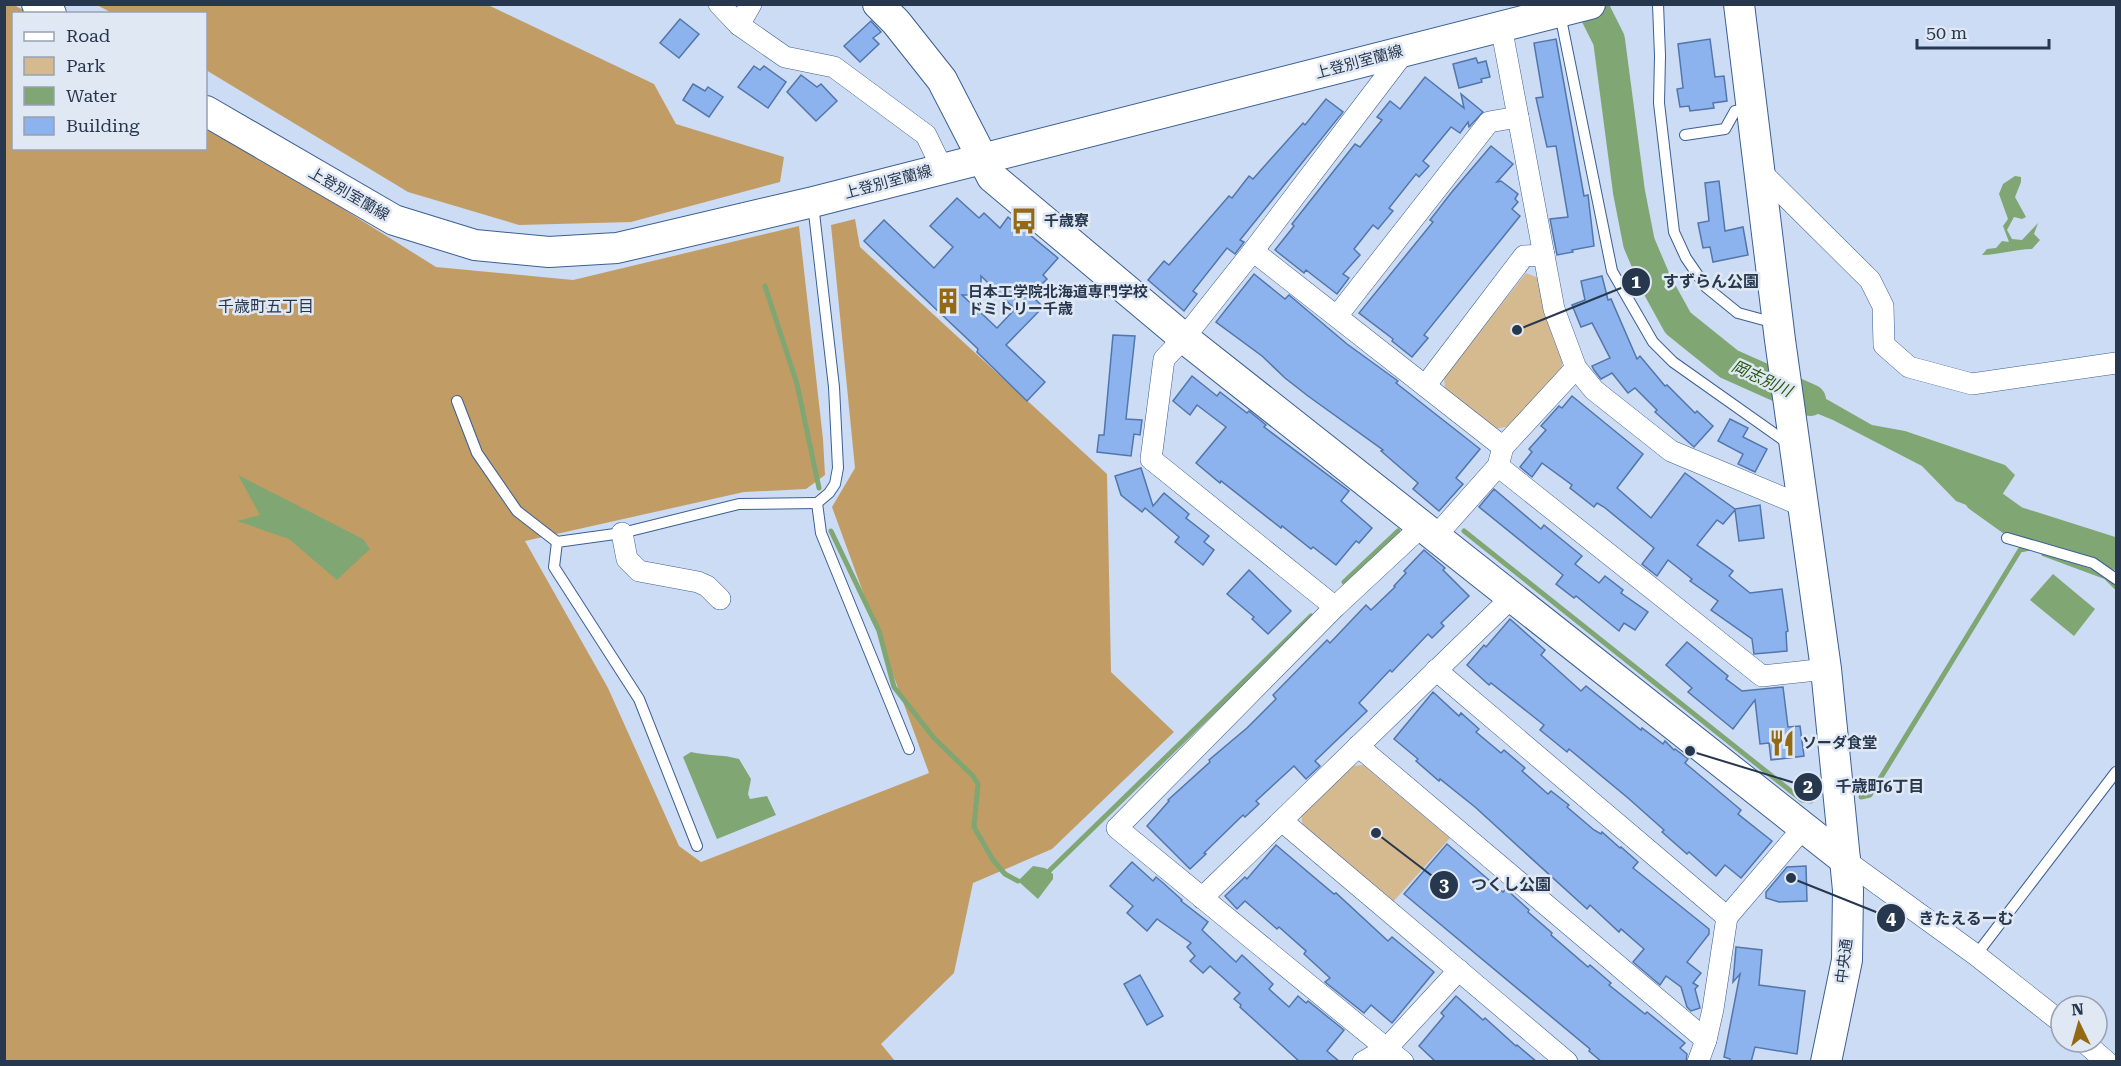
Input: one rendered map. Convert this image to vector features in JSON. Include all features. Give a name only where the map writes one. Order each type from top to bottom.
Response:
[{"type":"street","points":[[718,4],[739,25],[785,57],[834,67],[926,135],[942,168]]},
{"type":"street","points":[[739,25],[751,4]]},
{"type":"street","name":"中央通","points":[[1739,4],[1779,332],[1826,669],[1848,890],[1847,960],[1826,1062]]},
{"type":"street","points":[[880,5],[942,80],[992,177],[1184,338],[1511,598],[1845,860],[1976,955],[2049,1013]]},
{"type":"street","name":"上登別室蘭線","points":[[207,112],[394,220],[475,245],[549,252],[617,248],[813,202],[1567,8]]},
{"type":"street","points":[[1501,26],[1554,309],[1576,368],[1594,390],[1671,451],[1803,506]]},
{"type":"street","points":[[1335,607],[1151,459],[1164,359],[1184,338],[1253,251],[1406,50]]},
{"type":"street","points":[[1337,316],[1490,122],[1518,117]]},
{"type":"street","points":[[1760,171],[1870,280],[1883,306],[1884,345],[1909,367],[1972,384],[2116,363]]},
{"type":"street","points":[[1253,251],[1425,386],[1500,457],[1762,676],[1826,669]]},
{"type":"street","points":[[1425,386],[1524,256],[1544,255]]},
{"type":"street","points":[[1395,1055],[1117,828],[1335,607],[1428,532],[1500,457],[1576,368]]},
{"type":"street","points":[[622,533],[627,559],[639,571],[698,582],[707,586],[720,599]]},
{"type":"street","points":[[1202,898],[1511,598]]},
{"type":"street","points":[[1436,670],[1727,917]]},
{"type":"street","points":[[1358,746],[1706,1040]]},
{"type":"street","points":[[1282,821],[1567,1062]]},
{"type":"street","points":[[1698,1062],[1713,1009],[1727,917],[1804,828]]},
{"type":"street","points":[[1363,1062],[1395,1055],[1459,970]]},
{"type":"lane","points":[[1658,4],[1659,103],[1674,232],[1686,258],[1706,287],[1738,313],[1779,332]]},
{"type":"lane","points":[[1567,8],[1612,272],[1653,342],[1673,362],[1793,436]]},
{"type":"lane","points":[[1685,135],[1725,129],[1735,111],[1752,108]]},
{"type":"lane","points":[[457,401],[477,453],[517,511],[557,542],[622,533],[739,504],[817,503],[830,493],[835,484],[838,468],[834,387],[813,202]]},
{"type":"lane","points":[[817,503],[821,533],[909,749]]},
{"type":"lane","points":[[2007,538],[2093,564],[2116,579]]},
{"type":"lane","points":[[557,542],[554,567],[639,699],[697,846]]},
{"type":"lane","points":[[1976,955],[2116,772]]},
{"type":"green space","points":[[1526,273],[1541,279],[1562,352],[1562,367],[1516,425],[1494,429],[1445,390],[1444,377]]},
{"type":"green space","points":[[1363,765],[1450,838],[1392,903],[1303,829],[1301,812],[1351,766]]},
{"type":"shaded area","points":[[5,5],[14,5],[27,12],[12,12],[12,150],[207,150],[207,124],[436,267],[573,280],[799,226],[825,475],[806,489],[744,492],[525,541],[608,688],[679,846],[701,862],[929,773],[832,507],[855,468],[831,225],[855,219],[860,247],[1107,474],[1111,672],[1174,732],[1052,849],[973,883],[954,973],[881,1044],[895,1061],[5,1062]]},
{"type":"shaded area","points":[[97,5],[488,5],[654,84],[676,124],[784,157],[780,182],[631,222],[519,225],[408,192],[207,71],[207,12],[110,12]]},
{"type":"water","points":[[2015,176],[2021,177],[2015,197],[2026,217],[2022,219],[2014,217],[2007,230],[2012,239],[2022,240],[2038,223],[2034,234],[2040,240],[2032,249],[1982,255],[1987,249],[1996,248],[2002,241],[2009,242],[2003,226],[2008,219],[1999,194],[2003,184]]},
{"type":"water","points":[[1793,376],[1808,392],[1821,396],[1872,425],[1905,431],[2005,465],[2015,475],[2000,498],[2016,516],[2013,523],[1956,501],[1922,466],[1833,420],[1796,405]]},
{"type":"water","points":[[238,475],[363,539],[370,549],[337,580],[289,539],[237,521],[260,515]]},
{"type":"water","points":[[2053,574],[2095,609],[2074,636],[2030,600]]},
{"type":"water","points":[[691,752],[739,759],[751,779],[748,794],[750,799],[767,796],[776,815],[717,839],[683,757]]},
{"type":"water","points":[[1033,866],[1045,868],[1053,874],[1053,879],[1038,899],[1018,881]]},
{"type":"building","points":[[680,19],[699,34],[679,58],[660,43]]},
{"type":"building","points":[[871,21],[881,32],[873,38],[879,44],[860,62],[844,46]]},
{"type":"building","points":[[1556,39],[1584,196],[1588,195],[1594,246],[1557,255],[1550,219],[1568,217],[1556,146],[1547,147],[1536,98],[1543,97],[1534,43]]},
{"type":"building","points":[[1710,39],[1715,77],[1724,76],[1727,101],[1713,103],[1714,108],[1690,111],[1689,106],[1680,107],[1677,89],[1683,88],[1678,44]]},
{"type":"building","points":[[1476,58],[1478,63],[1486,61],[1490,77],[1481,79],[1482,82],[1459,88],[1453,64]]},
{"type":"building","points":[[754,66],[760,70],[764,66],[786,82],[768,108],[738,87]]},
{"type":"building","points":[[801,75],[817,87],[821,84],[837,101],[816,121],[787,92]]},
{"type":"building","points":[[1425,77],[1464,108],[1461,94],[1483,112],[1469,127],[1468,122],[1460,133],[1451,127],[1423,161],[1429,166],[1419,177],[1416,174],[1389,208],[1393,211],[1378,229],[1373,225],[1354,249],[1360,255],[1343,274],[1349,278],[1337,294],[1306,270],[1304,273],[1275,250],[1294,226],[1292,224],[1355,144],[1360,147],[1382,120],[1377,117],[1390,101],[1400,109]]},
{"type":"building","points":[[693,84],[705,91],[708,87],[723,97],[709,117],[683,100]]},
{"type":"building","points":[[1326,99],[1343,112],[1240,240],[1244,242],[1235,254],[1227,248],[1193,291],[1197,294],[1184,311],[1148,280],[1164,261],[1169,265],[1229,196],[1232,198],[1249,176],[1253,179],[1303,123],[1305,125]]},
{"type":"building","points":[[1491,146],[1513,164],[1497,182],[1501,181],[1518,194],[1515,199],[1518,202],[1512,209],[1520,216],[1424,335],[1428,338],[1412,357],[1359,313],[1433,222],[1430,220],[1451,193]]},
{"type":"building","points":[[1719,181],[1725,231],[1743,227],[1748,255],[1713,262],[1710,247],[1703,248],[1698,223],[1709,221],[1705,183]]},
{"type":"building","name":"日本工学院北海道専門学校 ドミトリー千歳","points":[[957,198],[979,218],[984,213],[1000,228],[1008,217],[1058,258],[1043,275],[1047,279],[1031,295],[1043,307],[1006,345],[1045,382],[1027,401],[977,352],[978,349],[864,241],[884,220],[934,268],[953,247],[930,226]],"holes":[[[981,276],[1015,309],[997,328],[962,295],[981,295]]]},
{"type":"building","points":[[1254,274],[1285,299],[1289,295],[1480,449],[1456,478],[1463,484],[1439,511],[1413,489],[1418,483],[1381,451],[1383,450],[1308,396],[1262,356],[1216,322]]},
{"type":"building","points":[[1602,276],[1608,300],[1611,299],[1637,359],[1640,356],[1665,386],[1667,385],[1695,413],[1697,411],[1713,426],[1694,447],[1655,412],[1657,410],[1635,388],[1628,393],[1612,373],[1601,379],[1594,370],[1592,366],[1610,358],[1592,323],[1581,327],[1572,305],[1585,300],[1581,281]]},
{"type":"building","points":[[1113,335],[1135,336],[1126,419],[1142,420],[1140,435],[1134,434],[1131,456],[1097,452],[1099,435],[1104,435]]},
{"type":"building","points":[[1192,376],[1217,396],[1220,392],[1247,413],[1249,411],[1266,425],[1264,427],[1349,491],[1341,501],[1372,528],[1359,543],[1356,541],[1336,565],[1282,526],[1281,528],[1196,463],[1226,427],[1197,405],[1190,415],[1173,401]]},
{"type":"building","points":[[1572,396],[1643,454],[1617,488],[1651,518],[1685,473],[1735,509],[1760,505],[1764,538],[1739,541],[1735,510],[1723,524],[1717,520],[1697,545],[1733,571],[1729,576],[1750,593],[1782,589],[1788,631],[1786,632],[1787,651],[1754,654],[1752,639],[1711,610],[1718,601],[1690,581],[1692,579],[1668,560],[1657,576],[1642,564],[1654,548],[1604,507],[1597,503],[1594,507],[1570,488],[1572,485],[1542,463],[1532,477],[1520,467],[1532,452],[1529,449],[1546,430],[1541,426],[1559,406],[1562,408]]},
{"type":"building","points":[[1730,419],[1748,428],[1743,437],[1767,449],[1755,472],[1738,464],[1743,454],[1718,441]]},
{"type":"building","points":[[1141,468],[1153,506],[1164,493],[1189,514],[1186,518],[1209,536],[1204,542],[1214,550],[1203,565],[1175,542],[1179,537],[1145,508],[1142,512],[1121,495],[1115,476]]},
{"type":"building","points":[[1494,489],[1541,529],[1544,525],[1582,556],[1575,564],[1599,583],[1605,576],[1623,590],[1621,593],[1648,612],[1635,630],[1624,623],[1619,631],[1576,596],[1574,598],[1556,584],[1563,575],[1479,507]]},
{"type":"building","points":[[1424,550],[1445,568],[1443,570],[1469,596],[1441,623],[1444,626],[1432,638],[1428,634],[1359,703],[1367,711],[1315,761],[1320,766],[1306,779],[1294,766],[1256,801],[1259,804],[1245,817],[1243,815],[1190,869],[1147,826],[1168,800],[1276,699],[1273,695],[1327,640],[1330,643],[1366,605],[1371,610],[1395,587],[1406,573],[1404,571]]},
{"type":"building","points":[[1249,570],[1291,611],[1268,634],[1252,619],[1254,617],[1227,594]]},
{"type":"building","points":[[1510,619],[1545,650],[1541,655],[1581,691],[1586,686],[1641,730],[1642,728],[1663,744],[1665,741],[1688,759],[1685,763],[1741,810],[1738,814],[1772,841],[1741,878],[1725,865],[1716,876],[1689,852],[1687,854],[1628,798],[1569,749],[1567,752],[1540,730],[1544,725],[1491,683],[1489,685],[1467,665]]},
{"type":"building","points":[[1687,642],[1728,676],[1726,679],[1742,691],[1783,687],[1788,727],[1800,726],[1804,756],[1771,760],[1769,743],[1760,744],[1755,700],[1733,729],[1688,692],[1692,688],[1666,665]]},
{"type":"building","points":[[1433,692],[1459,716],[1461,713],[1479,729],[1476,732],[1501,753],[1504,750],[1525,768],[1522,771],[1548,794],[1551,791],[1594,830],[1601,834],[1602,832],[1621,847],[1638,862],[1633,868],[1709,929],[1709,934],[1687,962],[1701,973],[1693,983],[1698,986],[1695,989],[1700,1008],[1691,1011],[1687,1007],[1681,987],[1666,976],[1660,985],[1633,962],[1644,949],[1621,929],[1619,932],[1590,905],[1587,909],[1475,807],[1440,779],[1439,781],[1394,739]]},
{"type":"building","points":[[1447,844],[1503,892],[1506,889],[1552,933],[1551,935],[1588,967],[1590,965],[1611,983],[1609,985],[1685,1043],[1680,1048],[1687,1054],[1686,1062],[1602,1062],[1589,1051],[1590,1049],[1404,894]]},
{"type":"building","points":[[1276,845],[1334,894],[1336,893],[1388,941],[1392,937],[1434,972],[1392,1023],[1371,1005],[1364,1013],[1325,982],[1330,978],[1304,954],[1306,951],[1279,927],[1277,929],[1245,901],[1237,909],[1225,896],[1245,877],[1247,879]]},
{"type":"building","points":[[1132,862],[1153,881],[1156,877],[1208,922],[1202,930],[1236,962],[1242,955],[1273,984],[1269,989],[1289,1007],[1298,996],[1306,1003],[1308,1001],[1344,1030],[1327,1051],[1340,1062],[1300,1062],[1240,1007],[1241,1005],[1234,999],[1240,993],[1210,966],[1203,973],[1190,961],[1195,956],[1187,947],[1191,943],[1157,919],[1147,931],[1127,913],[1133,906],[1110,886]]},
{"type":"building","points":[[1806,866],[1807,901],[1779,902],[1766,898],[1766,892],[1787,867]]},
{"type":"building","points":[[1736,947],[1762,950],[1759,985],[1805,991],[1797,1054],[1755,1047],[1751,1062],[1730,1062],[1730,1059],[1724,1057],[1740,974],[1733,982]]},
{"type":"building","points":[[1140,975],[1163,1016],[1147,1025],[1124,984]]},
{"type":"building","points":[[1456,996],[1537,1062],[1436,1062],[1419,1046],[1444,1016],[1441,1013]]},
{"type":"waterway","name":"岡志別川","points":[[1591,4],[1609,40],[1629,192],[1639,243],[1656,283],[1678,323],[1729,364],[1810,400]]},
{"type":"waterway","points":[[765,286],[797,384],[819,488]]},
{"type":"waterway","name":"岡志別川","points":[[1980,497],[2015,522],[2116,554]]},
{"type":"waterway","points":[[831,531],[879,631],[894,687],[934,738],[973,776],[978,784],[974,827],[993,860],[1005,874],[1018,881]]},
{"type":"waterway","points":[[1344,582],[1398,531]]},
{"type":"waterway","points":[[1464,531],[1802,800],[1811,801]]},
{"type":"waterway","points":[[1861,797],[1870,795],[2020,550],[2030,548]]},
{"type":"waterway","points":[[2044,554],[2106,577],[2116,587]]},
{"type":"waterway","points":[[1048,872],[1311,616]]},
{"type":"place","name":"千歳寮","points":[[1024,221]]},
{"type":"place","name":"日本工学院北海道専門学校 ドミトリー千歳","points":[[948,301]]},
{"type":"place","name":"すずらん公園","points":[[1517,330]]},
{"type":"place","name":"ソーダ食堂","points":[[1782,743]]},
{"type":"place","name":"千歳町6丁目","points":[[1690,751]]},
{"type":"place","name":"つくし公園","points":[[1376,833]]},
{"type":"place","name":"きたえるーむ","points":[[1791,878]]},
{"type":"district","name":"千歳町五丁目","points":[[266,306]]}]
